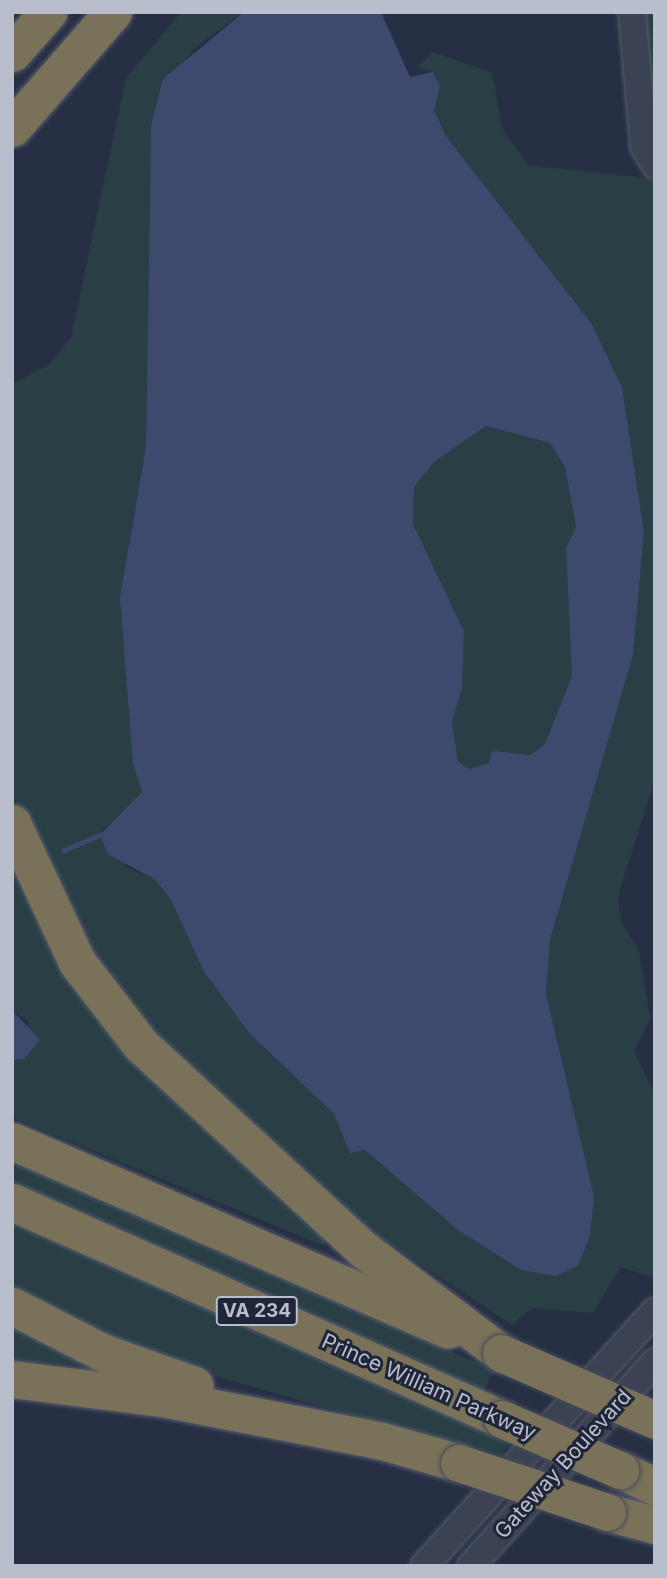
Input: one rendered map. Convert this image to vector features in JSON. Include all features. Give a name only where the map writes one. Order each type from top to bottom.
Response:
[{"type":"highway","points":[[12,53],[48,12]]},
{"type":"highway","points":[[12,128],[113,12]]},
{"type":"highway","points":[[12,140],[53,81]]},
{"type":"highway","points":[[12,823],[77,962],[141,1045],[353,1240],[500,1353]]},
{"type":"highway","name":"VA 234","points":[[12,1141],[655,1420]]},
{"type":"highway","name":"Prince William Parkway","points":[[12,1202],[655,1486]]},
{"type":"highway","points":[[12,1306],[104,1353],[184,1382],[459,1463],[655,1525]]},
{"type":"highway","points":[[12,1379],[88,1384],[382,1441]]},
{"type":"street","points":[[632,12],[644,146],[655,165]]},
{"type":"street","name":"Gateway Boulevard","points":[[424,1566],[655,1311]]},
{"type":"street","name":"Gateway Boulevard","points":[[471,1566],[655,1362]]},
{"type":"shaded area","points":[[181,12],[244,12],[192,50],[151,125],[146,446],[129,541],[133,765],[142,792],[124,816],[102,829],[127,868],[154,879],[170,898],[204,972],[250,1034],[334,1114],[350,1152],[365,1150],[391,1170],[562,1065],[546,994],[550,940],[633,655],[644,533],[591,323],[446,136],[434,110],[433,72],[417,67],[433,52],[492,73],[503,130],[528,165],[655,179],[655,779],[618,896],[621,921],[639,951],[650,1019],[634,1051],[655,1096],[655,1278],[621,1267],[593,1313],[532,1308],[512,1325],[352,1219],[196,1084],[94,966],[25,833],[12,791],[12,384],[50,364],[71,337],[126,78]]},
{"type":"shaded area","points":[[632,12],[655,12],[655,163]]},
{"type":"shaded area","points":[[486,426],[550,443],[565,467],[576,527],[566,549],[572,676],[545,744],[531,755],[469,769],[458,761],[452,720],[462,689],[464,631],[413,524],[414,487],[434,462]]},
{"type":"shaded area","points":[[12,871],[55,955],[325,1240],[324,1246],[12,1117],[12,1060],[24,1059],[28,1021],[12,1010]]},
{"type":"shaded area","points":[[12,1156],[493,1370],[482,1395],[12,1186]]},
{"type":"shaded area","points":[[12,1219],[513,1439],[499,1457],[162,1361],[12,1291]]},
{"type":"shaded area","points":[[12,1321],[88,1365],[12,1361]]},
{"type":"water","points":[[244,12],[381,12],[410,77],[433,72],[440,86],[434,110],[446,136],[591,323],[622,387],[644,533],[633,655],[550,940],[546,994],[594,1197],[590,1235],[578,1266],[556,1276],[521,1270],[458,1230],[365,1150],[350,1153],[334,1114],[250,1034],[204,972],[170,898],[154,879],[108,854],[100,835],[142,792],[133,765],[120,597],[146,446],[151,125],[163,79]],"holes":[[[486,426],[550,443],[565,467],[576,527],[566,548],[572,676],[545,744],[531,755],[492,751],[489,763],[469,769],[458,761],[452,721],[462,689],[464,631],[413,524],[414,487],[434,462]]]},
{"type":"water","points":[[12,1010],[40,1040],[24,1059],[12,1060]]},
{"type":"waterway","points":[[64,850],[100,835]]}]
